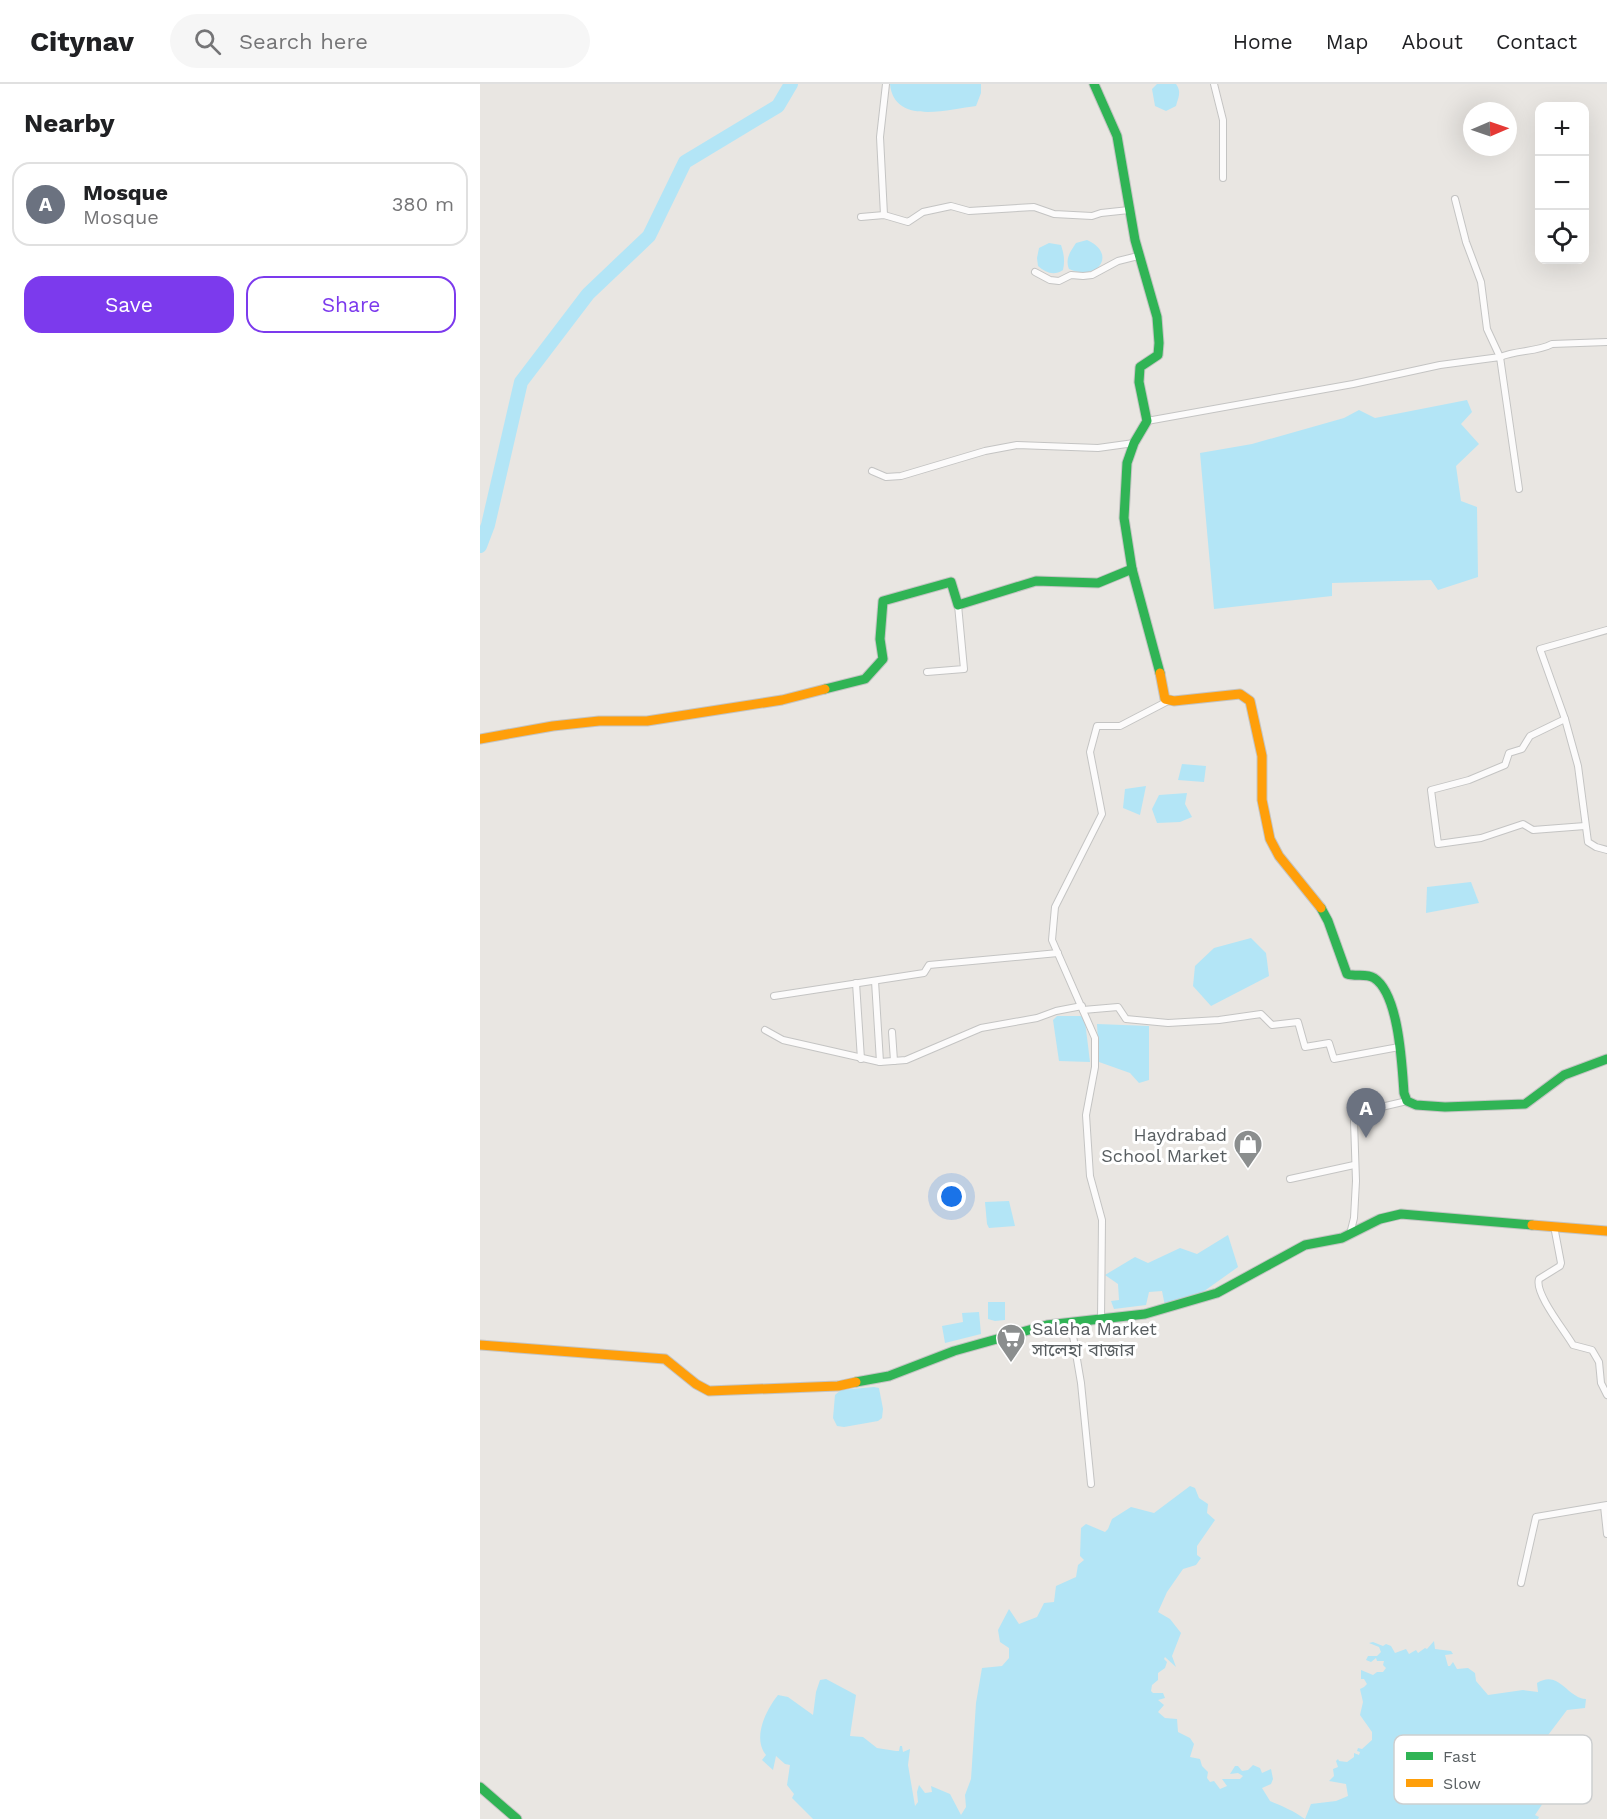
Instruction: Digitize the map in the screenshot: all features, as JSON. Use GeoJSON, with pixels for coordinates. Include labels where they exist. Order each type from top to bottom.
{"type":"FeatureCollection","features":[{"type":"Feature","properties":{"kind":"street"},"geometry":{"type":"LineString","coordinates":[[885,215],[880,137],[886,84]]}},
{"type":"Feature","properties":{"kind":"street"},"geometry":{"type":"LineString","coordinates":[[1094,84],[1117,136],[1128,210],[1138,256],[1159,329],[1158,355],[1140,367],[1139,382],[1147,421],[1126,463],[1124,518],[1132,570],[1159,666],[1164,696],[1168,701]]}},
{"type":"Feature","properties":{"kind":"street"},"geometry":{"type":"LineString","coordinates":[[1214,84],[1223,120],[1223,178]]}},
{"type":"Feature","properties":{"kind":"street"},"geometry":{"type":"LineString","coordinates":[[1455,199],[1466,242],[1481,282],[1487,329],[1500,357],[1519,489]]}},
{"type":"Feature","properties":{"kind":"street"},"geometry":{"type":"LineString","coordinates":[[861,217],[885,215],[909,222],[923,212],[951,207],[969,211],[1034,207],[1054,214],[1092,216],[1128,210]]}},
{"type":"Feature","properties":{"kind":"street"},"geometry":{"type":"LineString","coordinates":[[1035,272],[1050,280],[1059,281],[1071,275],[1092,275],[1118,261],[1138,256]]}},
{"type":"Feature","properties":{"kind":"street"},"geometry":{"type":"LineString","coordinates":[[1147,421],[1353,384],[1440,365],[1500,357],[1514,352],[1544,348],[1552,344],[1607,342]]}},
{"type":"Feature","properties":{"kind":"street"},"geometry":{"type":"LineString","coordinates":[[872,471],[886,477],[900,476],[985,451],[1017,445],[1098,448],[1134,443]]}},
{"type":"Feature","properties":{"kind":"street"},"geometry":{"type":"LineString","coordinates":[[958,605],[1036,581],[1098,583],[1132,570]]}},
{"type":"Feature","properties":{"kind":"street"},"geometry":{"type":"LineString","coordinates":[[480,738],[599,721],[647,721],[782,700],[865,678],[883,659],[880,639],[883,601],[951,582],[958,605],[964,669],[927,672]]}},
{"type":"Feature","properties":{"kind":"street"},"geometry":{"type":"LineString","coordinates":[[1607,630],[1540,649],[1565,719],[1578,766],[1588,842],[1607,850]]}},
{"type":"Feature","properties":{"kind":"street"},"geometry":{"type":"LineString","coordinates":[[1101,1319],[1102,1220],[1090,1176],[1086,1115],[1095,1067],[1095,1038],[1052,940],[1055,907],[1102,814],[1090,752],[1097,726],[1120,726],[1168,701],[1240,694],[1250,701],[1262,756],[1262,800],[1273,847],[1318,904],[1328,921],[1347,974],[1351,977],[1376,978],[1382,986],[1395,1016],[1404,1093],[1407,1101],[1416,1106],[1464,1107],[1525,1104],[1532,1101],[1558,1079],[1607,1059]]}},
{"type":"Feature","properties":{"kind":"street"},"geometry":{"type":"LineString","coordinates":[[1565,719],[1530,736],[1522,749],[1509,753],[1505,765],[1469,780],[1431,790],[1437,844],[1481,838],[1523,824],[1533,830],[1585,826]]}},
{"type":"Feature","properties":{"kind":"street"},"geometry":{"type":"LineString","coordinates":[[774,996],[924,973],[930,965],[1058,953]]}},
{"type":"Feature","properties":{"kind":"street"},"geometry":{"type":"LineString","coordinates":[[875,981],[880,1062]]}},
{"type":"Feature","properties":{"kind":"street"},"geometry":{"type":"LineString","coordinates":[[856,983],[861,1059]]}},
{"type":"Feature","properties":{"kind":"street"},"geometry":{"type":"LineString","coordinates":[[765,1030],[783,1040],[880,1062],[906,1060],[981,1028],[1037,1018],[1056,1011],[1118,1007],[1126,1019],[1168,1023],[1219,1020],[1261,1014],[1272,1025],[1298,1022],[1305,1047],[1329,1043],[1335,1059],[1399,1047]]}},
{"type":"Feature","properties":{"kind":"street"},"geometry":{"type":"LineString","coordinates":[[892,1032],[894,1061]]}},
{"type":"Feature","properties":{"kind":"street"},"geometry":{"type":"LineString","coordinates":[[1350,1235],[1354,1218],[1354,1121],[1356,1116],[1360,1112],[1407,1101]]}},
{"type":"Feature","properties":{"kind":"street"},"geometry":{"type":"LineString","coordinates":[[1290,1179],[1354,1165]]}},
{"type":"Feature","properties":{"kind":"street"},"geometry":{"type":"LineString","coordinates":[[480,1345],[665,1359],[696,1384],[709,1391],[838,1386],[889,1376],[954,1351],[1047,1325],[1145,1314],[1217,1293],[1305,1245],[1350,1235],[1380,1219],[1401,1214],[1607,1231]]}},
{"type":"Feature","properties":{"kind":"street"},"geometry":{"type":"LineString","coordinates":[[1554,1226],[1561,1263],[1560,1266],[1539,1279],[1538,1286],[1573,1345],[1592,1350],[1599,1362],[1601,1383],[1607,1395]]}},
{"type":"Feature","properties":{"kind":"street"},"geometry":{"type":"LineString","coordinates":[[1071,1324],[1081,1383],[1091,1484]]}},
{"type":"Feature","properties":{"kind":"street"},"geometry":{"type":"LineString","coordinates":[[1521,1583],[1536,1517],[1605,1506],[1607,1534]]}},
{"type":"Feature","properties":{"kind":"street"},"geometry":{"type":"LineString","coordinates":[[480,1786],[517,1819]]}},
{"type":"Feature","properties":{"kind":"water"},"geometry":{"type":"Polygon","coordinates":[[[890,84],[981,84],[981,93],[976,106],[924,112],[901,106],[894,97],[890,84]]]}},
{"type":"Feature","properties":{"kind":"water"},"geometry":{"type":"Polygon","coordinates":[[[1157,84],[1176,84],[1179,92],[1176,106],[1166,111],[1155,106],[1152,89],[1157,84]]]}},
{"type":"Feature","properties":{"kind":"water"},"geometry":{"type":"Polygon","coordinates":[[[1087,240],[1101,252],[1100,264],[1089,272],[1069,269],[1068,259],[1072,249],[1076,243],[1087,240]]]}},
{"type":"Feature","properties":{"kind":"water"},"geometry":{"type":"Polygon","coordinates":[[[1049,243],[1061,245],[1063,251],[1063,270],[1056,273],[1047,272],[1038,266],[1039,248],[1049,243]]]}},
{"type":"Feature","properties":{"kind":"water"},"geometry":{"type":"Polygon","coordinates":[[[1467,400],[1472,412],[1461,424],[1479,444],[1456,466],[1461,501],[1477,507],[1478,577],[1438,590],[1431,580],[1332,583],[1332,596],[1214,609],[1200,453],[1252,444],[1344,418],[1359,410],[1375,418],[1467,400]]]}},
{"type":"Feature","properties":{"kind":"water"},"geometry":{"type":"Polygon","coordinates":[[[1182,764],[1206,766],[1204,782],[1178,780],[1182,764]]]}},
{"type":"Feature","properties":{"kind":"water"},"geometry":{"type":"Polygon","coordinates":[[[1146,786],[1140,815],[1123,808],[1125,789],[1146,786]]]}},
{"type":"Feature","properties":{"kind":"water"},"geometry":{"type":"Polygon","coordinates":[[[1187,793],[1185,804],[1192,817],[1180,822],[1157,823],[1152,809],[1159,795],[1187,793]]]}},
{"type":"Feature","properties":{"kind":"water"},"geometry":{"type":"Polygon","coordinates":[[[1471,882],[1479,903],[1426,913],[1427,887],[1471,882]]]}},
{"type":"Feature","properties":{"kind":"water"},"geometry":{"type":"Polygon","coordinates":[[[1251,938],[1266,953],[1269,976],[1211,1006],[1193,986],[1195,966],[1214,948],[1251,938]]]}},
{"type":"Feature","properties":{"kind":"water"},"geometry":{"type":"Polygon","coordinates":[[[1057,1016],[1081,1016],[1085,1021],[1090,1062],[1059,1061],[1053,1020],[1057,1016]]]}},
{"type":"Feature","properties":{"kind":"water"},"geometry":{"type":"Polygon","coordinates":[[[1097,1024],[1149,1026],[1149,1080],[1139,1083],[1130,1073],[1099,1062],[1097,1024]]]}},
{"type":"Feature","properties":{"kind":"water"},"geometry":{"type":"Polygon","coordinates":[[[1009,1201],[1015,1226],[989,1228],[985,1202],[1009,1201]]]}},
{"type":"Feature","properties":{"kind":"water"},"geometry":{"type":"Polygon","coordinates":[[[1228,1235],[1238,1267],[1200,1294],[1165,1306],[1162,1291],[1149,1292],[1146,1305],[1114,1309],[1111,1301],[1119,1300],[1118,1284],[1105,1275],[1135,1257],[1148,1263],[1180,1248],[1197,1254],[1228,1235]]]}},
{"type":"Feature","properties":{"kind":"water"},"geometry":{"type":"Polygon","coordinates":[[[988,1302],[1005,1302],[1005,1320],[988,1319],[988,1302]]]}},
{"type":"Feature","properties":{"kind":"water"},"geometry":{"type":"Polygon","coordinates":[[[979,1312],[981,1334],[945,1343],[942,1326],[963,1322],[962,1313],[979,1312]]]}},
{"type":"Feature","properties":{"kind":"water"},"geometry":{"type":"Polygon","coordinates":[[[879,1388],[883,1409],[882,1418],[878,1421],[844,1427],[837,1426],[833,1418],[835,1395],[841,1390],[879,1388]]]}},
{"type":"Feature","properties":{"kind":"water"},"geometry":{"type":"Polygon","coordinates":[[[1190,1486],[1195,1488],[1199,1498],[1208,1504],[1207,1513],[1215,1520],[1197,1546],[1197,1555],[1201,1558],[1196,1565],[1183,1569],[1167,1592],[1158,1612],[1170,1619],[1181,1633],[1172,1656],[1176,1667],[1165,1657],[1167,1662],[1165,1668],[1158,1673],[1158,1680],[1152,1685],[1153,1693],[1163,1693],[1165,1698],[1158,1700],[1164,1705],[1158,1712],[1165,1718],[1177,1719],[1178,1732],[1190,1738],[1194,1744],[1190,1757],[1200,1759],[1202,1766],[1208,1772],[1207,1778],[1210,1782],[1214,1781],[1220,1789],[1227,1786],[1222,1779],[1240,1779],[1243,1776],[1238,1773],[1230,1774],[1235,1766],[1242,1771],[1248,1770],[1253,1765],[1260,1768],[1262,1773],[1271,1769],[1273,1779],[1271,1784],[1262,1788],[1270,1801],[1305,1819],[813,1819],[792,1798],[794,1794],[787,1785],[790,1765],[785,1764],[776,1756],[773,1770],[762,1760],[766,1755],[760,1741],[760,1732],[765,1716],[778,1695],[788,1697],[813,1715],[820,1680],[826,1679],[856,1695],[850,1736],[863,1737],[877,1748],[899,1751],[902,1746],[903,1752],[910,1749],[908,1765],[915,1806],[918,1802],[919,1785],[925,1793],[932,1792],[931,1786],[950,1794],[961,1815],[966,1807],[965,1795],[971,1779],[976,1703],[982,1668],[1002,1666],[1009,1658],[1009,1648],[1000,1642],[998,1630],[1009,1609],[1019,1624],[1037,1617],[1044,1603],[1054,1602],[1056,1586],[1076,1577],[1078,1565],[1084,1560],[1080,1556],[1081,1528],[1086,1524],[1105,1532],[1112,1519],[1131,1507],[1154,1513],[1190,1486]]]}},
{"type":"Feature","properties":{"kind":"water"},"geometry":{"type":"Polygon","coordinates":[[[1434,1641],[1435,1649],[1451,1651],[1453,1654],[1445,1655],[1448,1666],[1453,1662],[1457,1669],[1468,1668],[1475,1673],[1476,1681],[1488,1695],[1523,1690],[1538,1692],[1537,1683],[1551,1679],[1573,1694],[1586,1699],[1585,1708],[1567,1710],[1548,1735],[1394,1735],[1394,1804],[1542,1804],[1535,1815],[1539,1817],[1538,1819],[1305,1819],[1311,1804],[1336,1801],[1348,1796],[1346,1784],[1329,1781],[1334,1776],[1333,1769],[1338,1767],[1336,1761],[1338,1759],[1347,1762],[1354,1757],[1354,1753],[1359,1755],[1358,1748],[1362,1749],[1372,1740],[1372,1732],[1360,1715],[1363,1702],[1360,1689],[1367,1684],[1364,1679],[1361,1679],[1361,1670],[1373,1675],[1383,1672],[1386,1668],[1383,1665],[1384,1661],[1377,1661],[1376,1658],[1371,1662],[1366,1660],[1368,1656],[1377,1656],[1381,1652],[1379,1647],[1369,1643],[1373,1642],[1383,1646],[1386,1644],[1391,1646],[1395,1653],[1406,1649],[1409,1654],[1416,1650],[1418,1653],[1427,1649],[1434,1641]]]}},
{"type":"Feature","properties":{"kind":"waterway"},"geometry":{"type":"LineString","coordinates":[[480,546],[488,525],[521,382],[588,294],[649,236],[685,162],[778,106],[791,84]]}},
{"type":"Feature","properties":{"kind":"traffic: fast"},"geometry":{"type":"LineString","coordinates":[[1094,84],[1117,136],[1135,240],[1157,317],[1158,355],[1140,367],[1139,382],[1147,421],[1134,443],[1127,463],[1124,518],[1132,569],[1160,673]]}},
{"type":"Feature","properties":{"kind":"traffic: fast"},"geometry":{"type":"LineString","coordinates":[[825,689],[865,679],[883,659],[880,639],[883,601],[951,582],[958,605],[1036,581],[1098,583],[1132,569]]}},
{"type":"Feature","properties":{"kind":"traffic: fast"},"geometry":{"type":"LineString","coordinates":[[1321,908],[1347,974],[1374,978],[1382,986],[1389,999],[1398,1031],[1404,1093],[1407,1101],[1416,1105],[1445,1107],[1525,1104],[1564,1075],[1607,1059]]}},
{"type":"Feature","properties":{"kind":"traffic: fast"},"geometry":{"type":"LineString","coordinates":[[856,1382],[889,1376],[954,1351],[1047,1325],[1145,1314],[1217,1293],[1305,1245],[1342,1238],[1380,1219],[1401,1214],[1532,1225]]}},
{"type":"Feature","properties":{"kind":"traffic: fast"},"geometry":{"type":"LineString","coordinates":[[480,1787],[517,1819]]}},
{"type":"Feature","properties":{"kind":"traffic: slow"},"geometry":{"type":"LineString","coordinates":[[1160,673],[1165,699],[1174,701],[1240,694],[1250,701],[1262,756],[1262,800],[1270,839],[1279,856],[1321,908]]}},
{"type":"Feature","properties":{"kind":"traffic: slow"},"geometry":{"type":"LineString","coordinates":[[480,739],[553,726],[599,721],[647,721],[782,700],[825,689]]}},
{"type":"Feature","properties":{"kind":"traffic: slow"},"geometry":{"type":"LineString","coordinates":[[1532,1225],[1607,1231]]}},
{"type":"Feature","properties":{"kind":"traffic: slow"},"geometry":{"type":"LineString","coordinates":[[480,1345],[665,1359],[696,1384],[709,1391],[838,1386],[856,1382]]}},
{"type":"Feature","properties":{"kind":"place","name":"Mosque"},"geometry":{"type":"Point","coordinates":[1366,1138]}},
{"type":"Feature","properties":{"kind":"place","name":"Haydrabad School Market"},"geometry":{"type":"Point","coordinates":[1248,1170]}},
{"type":"Feature","properties":{"kind":"place","name":"Saleha Market সালেহা বাজার"},"geometry":{"type":"Point","coordinates":[1011,1364]}}]}
